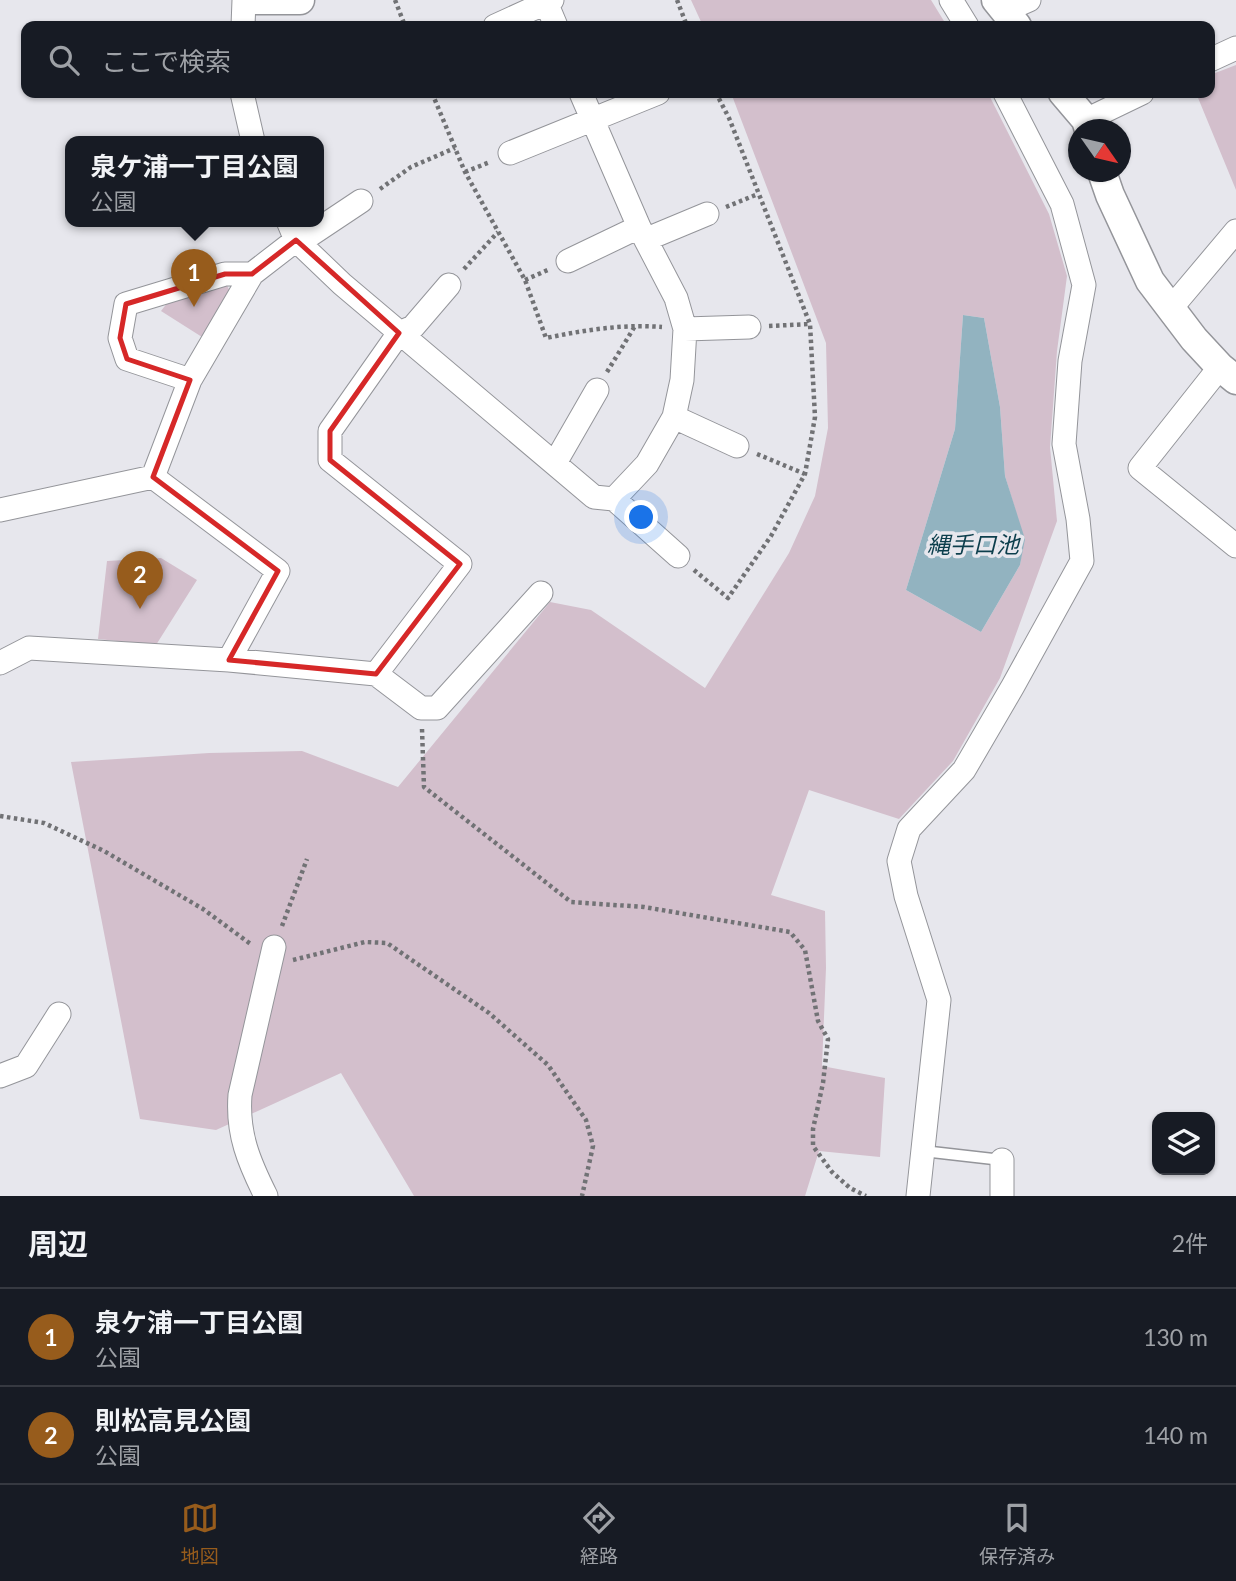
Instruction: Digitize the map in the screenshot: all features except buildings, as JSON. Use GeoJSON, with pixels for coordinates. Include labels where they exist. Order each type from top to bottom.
{"type":"FeatureCollection","features":[{"type":"Feature","properties":{"kind":"street"},"geometry":{"type":"LineString","coordinates":[[243,21],[244,0]]}},
{"type":"Feature","properties":{"kind":"street"},"geometry":{"type":"LineString","coordinates":[[256,0],[300,0]]}},
{"type":"Feature","properties":{"kind":"street"},"geometry":{"type":"LineString","coordinates":[[951,0],[964,21]]}},
{"type":"Feature","properties":{"kind":"street"},"geometry":{"type":"LineString","coordinates":[[506,21],[548,1],[554,21]]}},
{"type":"Feature","properties":{"kind":"street"},"geometry":{"type":"LineString","coordinates":[[1215,58],[1236,48]]}},
{"type":"Feature","properties":{"kind":"street"},"geometry":{"type":"LineString","coordinates":[[245,136],[248,98]]}},
{"type":"Feature","properties":{"kind":"street"},"geometry":{"type":"LineString","coordinates":[[584,98],[643,233],[676,298],[685,328],[682,380],[674,417],[647,464],[614,499]]}},
{"type":"Feature","properties":{"kind":"street"},"geometry":{"type":"LineString","coordinates":[[509,153],[645,98]]}},
{"type":"Feature","properties":{"kind":"street"},"geometry":{"type":"LineString","coordinates":[[918,1196],[939,1000],[906,896],[899,861],[909,829],[964,770],[1082,561],[1078,519],[1064,444],[1070,361],[1084,285],[1062,204],[1008,98]]}},
{"type":"Feature","properties":{"kind":"street"},"geometry":{"type":"LineString","coordinates":[[1067,98],[1083,119]]}},
{"type":"Feature","properties":{"kind":"street"},"geometry":{"type":"LineString","coordinates":[[1098,119],[1134,98]]}},
{"type":"Feature","properties":{"kind":"street"},"geometry":{"type":"LineString","coordinates":[[1105,182],[1150,281],[1194,339],[1228,373],[1140,468],[1236,546]]}},
{"type":"Feature","properties":{"kind":"street"},"geometry":{"type":"LineString","coordinates":[[324,226],[361,201]]}},
{"type":"Feature","properties":{"kind":"street"},"geometry":{"type":"LineString","coordinates":[[568,261],[643,233],[707,214]]}},
{"type":"Feature","properties":{"kind":"street"},"geometry":{"type":"LineString","coordinates":[[292,231],[310,235],[322,227]]}},
{"type":"Feature","properties":{"kind":"street"},"geometry":{"type":"LineString","coordinates":[[153,477],[190,380],[252,274],[292,231]]}},
{"type":"Feature","properties":{"kind":"street"},"geometry":{"type":"LineString","coordinates":[[292,231],[400,333],[594,497],[614,499],[677,556]]}},
{"type":"Feature","properties":{"kind":"street"},"geometry":{"type":"LineString","coordinates":[[1172,307],[1236,231]]}},
{"type":"Feature","properties":{"kind":"street"},"geometry":{"type":"LineString","coordinates":[[190,380],[127,359],[121,338],[126,304],[225,274],[252,274]]}},
{"type":"Feature","properties":{"kind":"street"},"geometry":{"type":"LineString","coordinates":[[376,674],[460,565],[330,460],[330,431],[400,333],[413,327],[449,285]]}},
{"type":"Feature","properties":{"kind":"street"},"geometry":{"type":"LineString","coordinates":[[685,328],[749,327]]}},
{"type":"Feature","properties":{"kind":"street"},"geometry":{"type":"LineString","coordinates":[[555,464],[597,390]]}},
{"type":"Feature","properties":{"kind":"street"},"geometry":{"type":"LineString","coordinates":[[674,417],[737,446]]}},
{"type":"Feature","properties":{"kind":"street"},"geometry":{"type":"LineString","coordinates":[[0,510],[153,477],[278,571],[229,660]]}},
{"type":"Feature","properties":{"kind":"street"},"geometry":{"type":"LineString","coordinates":[[0,663],[29,648],[229,660],[376,674],[421,708],[437,708],[541,593]]}},
{"type":"Feature","properties":{"kind":"street"},"geometry":{"type":"LineString","coordinates":[[266,1196],[245,1149],[238,1119],[240,1095],[272,956]]}},
{"type":"Feature","properties":{"kind":"street"},"geometry":{"type":"LineString","coordinates":[[0,1076],[26,1066],[59,1014]]}},
{"type":"Feature","properties":{"kind":"street"},"geometry":{"type":"LineString","coordinates":[[1002,1160],[1002,1196]]}},
{"type":"Feature","properties":{"kind":"lane"},"geometry":{"type":"LineString","coordinates":[[923,1151],[1002,1160]]}},
{"type":"Feature","properties":{"kind":"path"},"geometry":{"type":"LineString","coordinates":[[395,0],[403,21]]}},
{"type":"Feature","properties":{"kind":"path"},"geometry":{"type":"LineString","coordinates":[[677,0],[685,21]]}},
{"type":"Feature","properties":{"kind":"path"},"geometry":{"type":"LineString","coordinates":[[434,98],[465,173],[525,280],[546,338],[597,328],[635,325],[685,328]]}},
{"type":"Feature","properties":{"kind":"path"},"geometry":{"type":"LineString","coordinates":[[677,556],[728,598],[771,536],[805,474],[815,417],[810,324],[729,118],[719,98]]}},
{"type":"Feature","properties":{"kind":"path"},"geometry":{"type":"LineString","coordinates":[[361,201],[411,167],[455,148]]}},
{"type":"Feature","properties":{"kind":"path"},"geometry":{"type":"LineString","coordinates":[[707,214],[758,194]]}},
{"type":"Feature","properties":{"kind":"path"},"geometry":{"type":"LineString","coordinates":[[449,285],[498,232]]}},
{"type":"Feature","properties":{"kind":"path"},"geometry":{"type":"LineString","coordinates":[[749,327],[810,324]]}},
{"type":"Feature","properties":{"kind":"path"},"geometry":{"type":"LineString","coordinates":[[597,390],[635,325]]}},
{"type":"Feature","properties":{"kind":"path"},"geometry":{"type":"LineString","coordinates":[[737,446],[805,474]]}},
{"type":"Feature","properties":{"kind":"path"},"geometry":{"type":"LineString","coordinates":[[421,708],[424,787],[571,902],[644,907],[790,932],[805,950],[818,1021],[828,1039],[823,1083],[813,1129],[813,1146],[832,1172],[850,1188],[866,1196]]}},
{"type":"Feature","properties":{"kind":"path"},"geometry":{"type":"LineString","coordinates":[[0,816],[44,823],[130,865],[203,909],[272,956],[365,942],[387,943],[489,1013],[548,1065],[586,1120],[593,1146],[582,1196]]}},
{"type":"Feature","properties":{"kind":"path"},"geometry":{"type":"LineString","coordinates":[[272,956],[307,859]]}},
{"type":"Feature","properties":{"kind":"highlighted area"},"geometry":{"type":"Polygon","coordinates":[[[296,240],[399,333],[330,431],[330,460],[460,564],[376,674],[229,660],[278,571],[153,477],[190,380],[127,359],[120,338],[126,304],[225,274],[252,274],[296,240]]]}},
{"type":"Feature","properties":{"kind":"shaded area"},"geometry":{"type":"Polygon","coordinates":[[[691,0],[931,0],[944,21],[701,21],[691,0]]]}},
{"type":"Feature","properties":{"kind":"shaded area"},"geometry":{"type":"Polygon","coordinates":[[[1236,65],[1236,190],[1198,98],[1215,98],[1215,73],[1236,65]]]}},
{"type":"Feature","properties":{"kind":"shaded area"},"geometry":{"type":"Polygon","coordinates":[[[733,98],[991,98],[1049,214],[1067,276],[1057,351],[1050,447],[1057,521],[1000,678],[953,761],[899,819],[809,790],[771,895],[825,911],[826,968],[822,1066],[885,1078],[880,1157],[819,1151],[805,1196],[414,1196],[341,1073],[216,1130],[140,1119],[71,762],[209,753],[302,751],[398,787],[550,602],[591,610],[705,688],[789,553],[815,496],[828,428],[826,343],[733,98]],[[963,315],[955,429],[906,590],[981,632],[1020,565],[1024,539],[1005,476],[1000,407],[984,318],[963,315]]]}},
{"type":"Feature","properties":{"kind":"shaded area"},"geometry":{"type":"Polygon","coordinates":[[[226,283],[231,294],[202,337],[161,311],[168,302],[226,283]]]}},
{"type":"Feature","properties":{"kind":"shaded area"},"geometry":{"type":"Polygon","coordinates":[[[161,558],[197,580],[156,645],[98,639],[107,561],[161,558]]]}},
{"type":"Feature","properties":{"kind":"water","name":"縄手口池"},"geometry":{"type":"Polygon","coordinates":[[[963,315],[984,318],[1000,407],[1005,476],[1025,539],[1020,565],[981,632],[906,590],[955,429],[963,315]]]}},
{"type":"Feature","properties":{"kind":"place","name":"泉ケ浦一丁目公園"},"geometry":{"type":"Point","coordinates":[194,307]}},
{"type":"Feature","properties":{"kind":"place","name":"則松高見公園"},"geometry":{"type":"Point","coordinates":[140,609]}}]}
